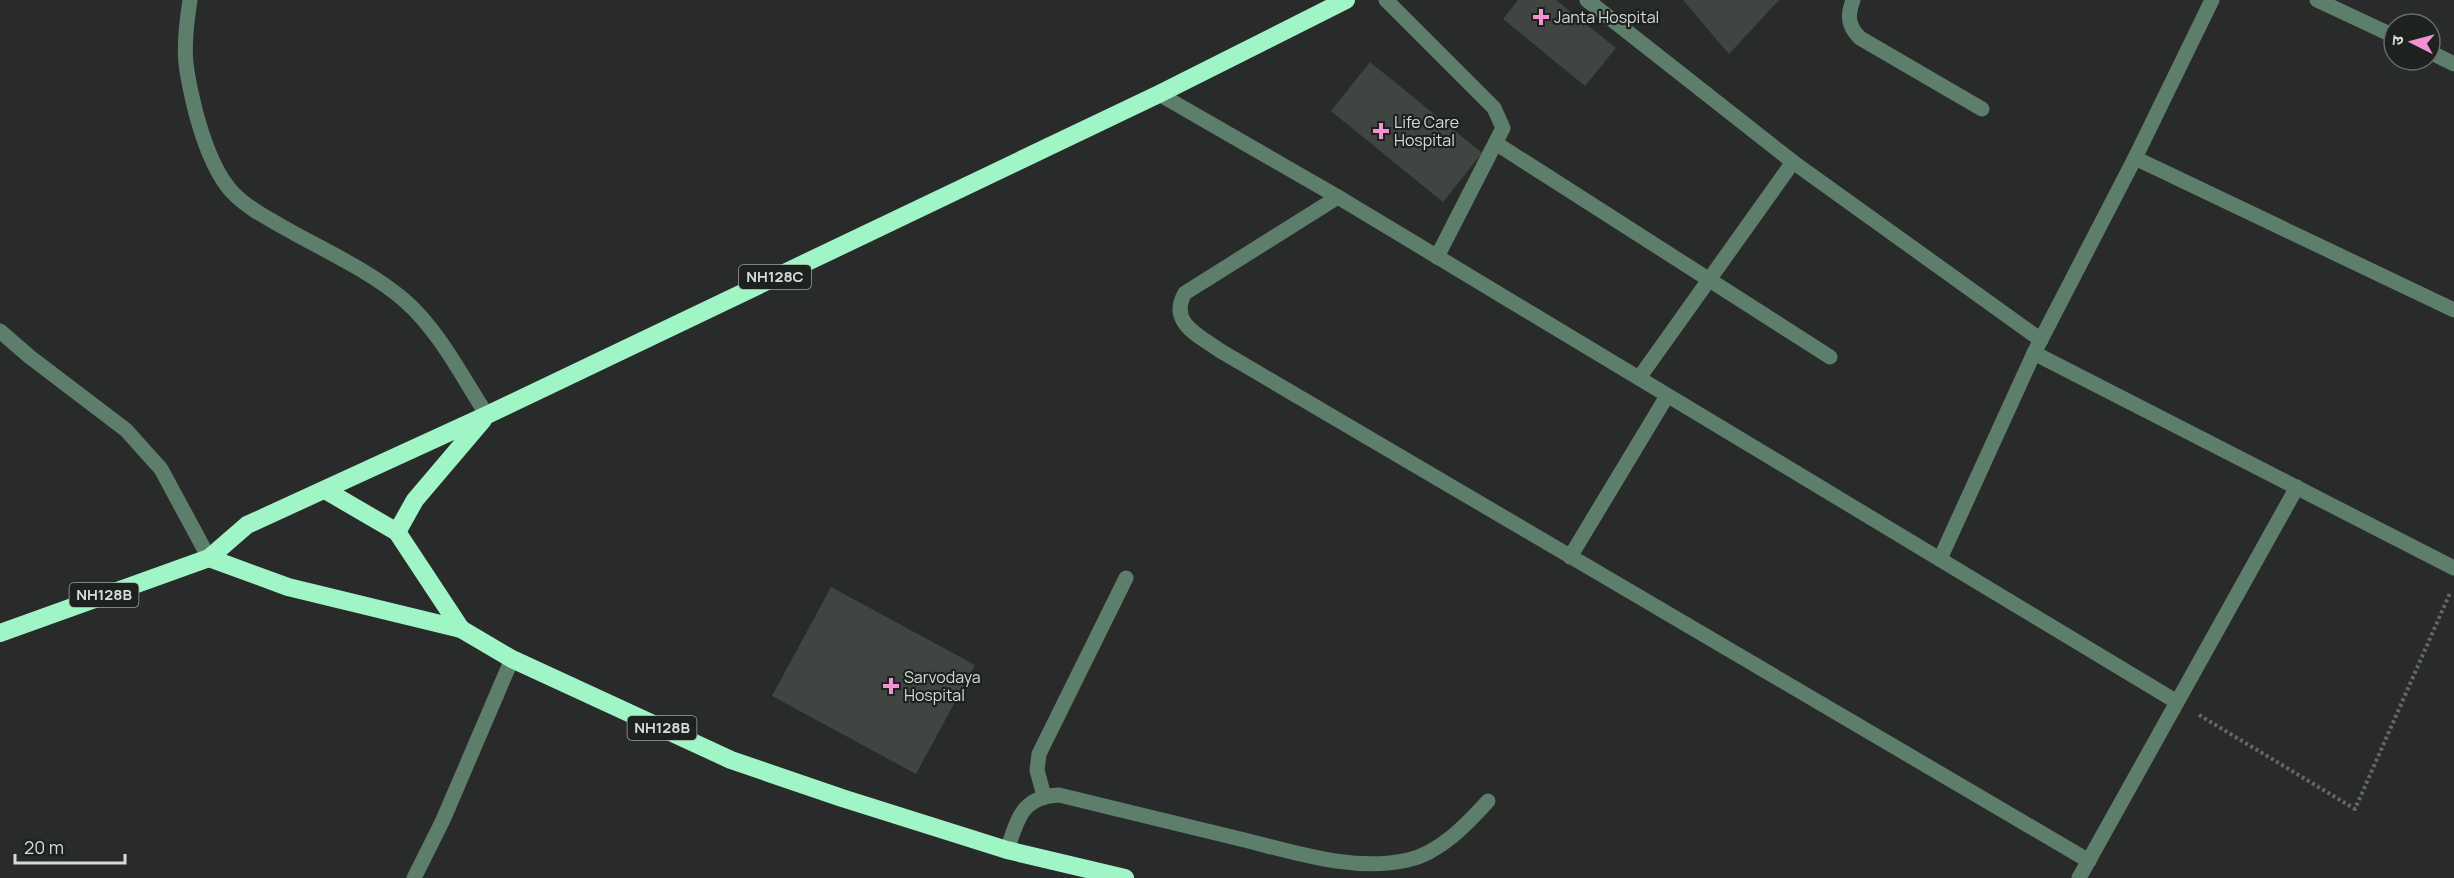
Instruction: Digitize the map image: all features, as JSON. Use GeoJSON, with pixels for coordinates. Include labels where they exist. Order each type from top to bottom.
{"type":"FeatureCollection","features":[{"type":"Feature","properties":{"kind":"highway","name":"NH128C"},"geometry":{"type":"LineString","coordinates":[[209,558],[247,525],[487,415],[1159,94],[1338,1]]}},
{"type":"Feature","properties":{"kind":"highway"},"geometry":{"type":"LineString","coordinates":[[397,532],[415,500],[487,415]]}},
{"type":"Feature","properties":{"kind":"highway"},"geometry":{"type":"LineString","coordinates":[[325,490],[397,532],[461,629]]}},
{"type":"Feature","properties":{"kind":"highway","name":"NH128B"},"geometry":{"type":"LineString","coordinates":[[0,633],[209,558],[288,587],[461,629],[512,659],[731,760],[1007,850],[1125,878]]}},
{"type":"Feature","properties":{"kind":"street"},"geometry":{"type":"LineString","coordinates":[[190,0],[184,40],[184,70],[202,136],[219,172],[234,194],[260,214],[385,285],[406,301],[430,328],[487,415]]}},
{"type":"Feature","properties":{"kind":"street"},"geometry":{"type":"LineString","coordinates":[[1386,0],[1494,108],[1503,128],[1497,144],[1437,257]]}},
{"type":"Feature","properties":{"kind":"street"},"geometry":{"type":"LineString","coordinates":[[1587,0],[1793,162],[2038,346],[2297,487],[2454,568]]}},
{"type":"Feature","properties":{"kind":"street"},"geometry":{"type":"LineString","coordinates":[[1853,0],[1848,19],[1852,30],[1860,38],[1982,110]]}},
{"type":"Feature","properties":{"kind":"street"},"geometry":{"type":"LineString","coordinates":[[1940,559],[2038,346],[2135,158],[2212,0]]}},
{"type":"Feature","properties":{"kind":"street"},"geometry":{"type":"LineString","coordinates":[[2317,0],[2382,30]]}},
{"type":"Feature","properties":{"kind":"street"},"geometry":{"type":"LineString","coordinates":[[1159,94],[1338,197],[2177,702]]}},
{"type":"Feature","properties":{"kind":"street"},"geometry":{"type":"LineString","coordinates":[[1497,144],[1830,357]]}},
{"type":"Feature","properties":{"kind":"street"},"geometry":{"type":"LineString","coordinates":[[2135,158],[2454,310]]}},
{"type":"Feature","properties":{"kind":"street"},"geometry":{"type":"LineString","coordinates":[[1639,378],[1793,162]]}},
{"type":"Feature","properties":{"kind":"street"},"geometry":{"type":"LineString","coordinates":[[1338,197],[1199,282],[1185,293],[1179,304],[1179,315],[1185,326],[1219,350],[2089,861]]}},
{"type":"Feature","properties":{"kind":"street"},"geometry":{"type":"LineString","coordinates":[[0,331],[30,357],[126,430],[161,469],[209,558]]}},
{"type":"Feature","properties":{"kind":"street"},"geometry":{"type":"LineString","coordinates":[[1570,557],[1667,396]]}},
{"type":"Feature","properties":{"kind":"street"},"geometry":{"type":"LineString","coordinates":[[2079,878],[2297,487]]}},
{"type":"Feature","properties":{"kind":"street"},"geometry":{"type":"LineString","coordinates":[[1044,796],[1037,770],[1039,754],[1126,578]]}},
{"type":"Feature","properties":{"kind":"street"},"geometry":{"type":"LineString","coordinates":[[414,878],[443,820],[512,659]]}},
{"type":"Feature","properties":{"kind":"street"},"geometry":{"type":"LineString","coordinates":[[1007,850],[1019,815],[1031,801],[1044,796],[1059,795],[1313,856],[1363,864],[1409,860],[1440,844],[1467,824],[1488,801]]}},
{"type":"Feature","properties":{"kind":"path"},"geometry":{"type":"LineString","coordinates":[[2177,702],[2355,809],[2454,585]]}},
{"type":"Feature","properties":{"kind":"building"},"geometry":{"type":"Polygon","coordinates":[[[1518,0],[1556,0],[1616,48],[1585,86],[1503,19],[1518,0]]]}},
{"type":"Feature","properties":{"kind":"building"},"geometry":{"type":"Polygon","coordinates":[[[1683,0],[1779,0],[1729,54],[1683,0]]]}},
{"type":"Feature","properties":{"kind":"building"},"geometry":{"type":"Polygon","coordinates":[[[1370,62],[1482,153],[1443,202],[1331,111],[1370,62]]]}},
{"type":"Feature","properties":{"kind":"building"},"geometry":{"type":"Polygon","coordinates":[[[831,587],[975,665],[916,774],[772,696],[831,587]]]}},
{"type":"Feature","properties":{"kind":"place","name":"Janta Hospital"},"geometry":{"type":"Point","coordinates":[1541,17]}},
{"type":"Feature","properties":{"kind":"place","name":"Life Care Hospital"},"geometry":{"type":"Point","coordinates":[1381,131]}},
{"type":"Feature","properties":{"kind":"place","name":"Sarvodaya Hospital"},"geometry":{"type":"Point","coordinates":[891,686]}}]}
